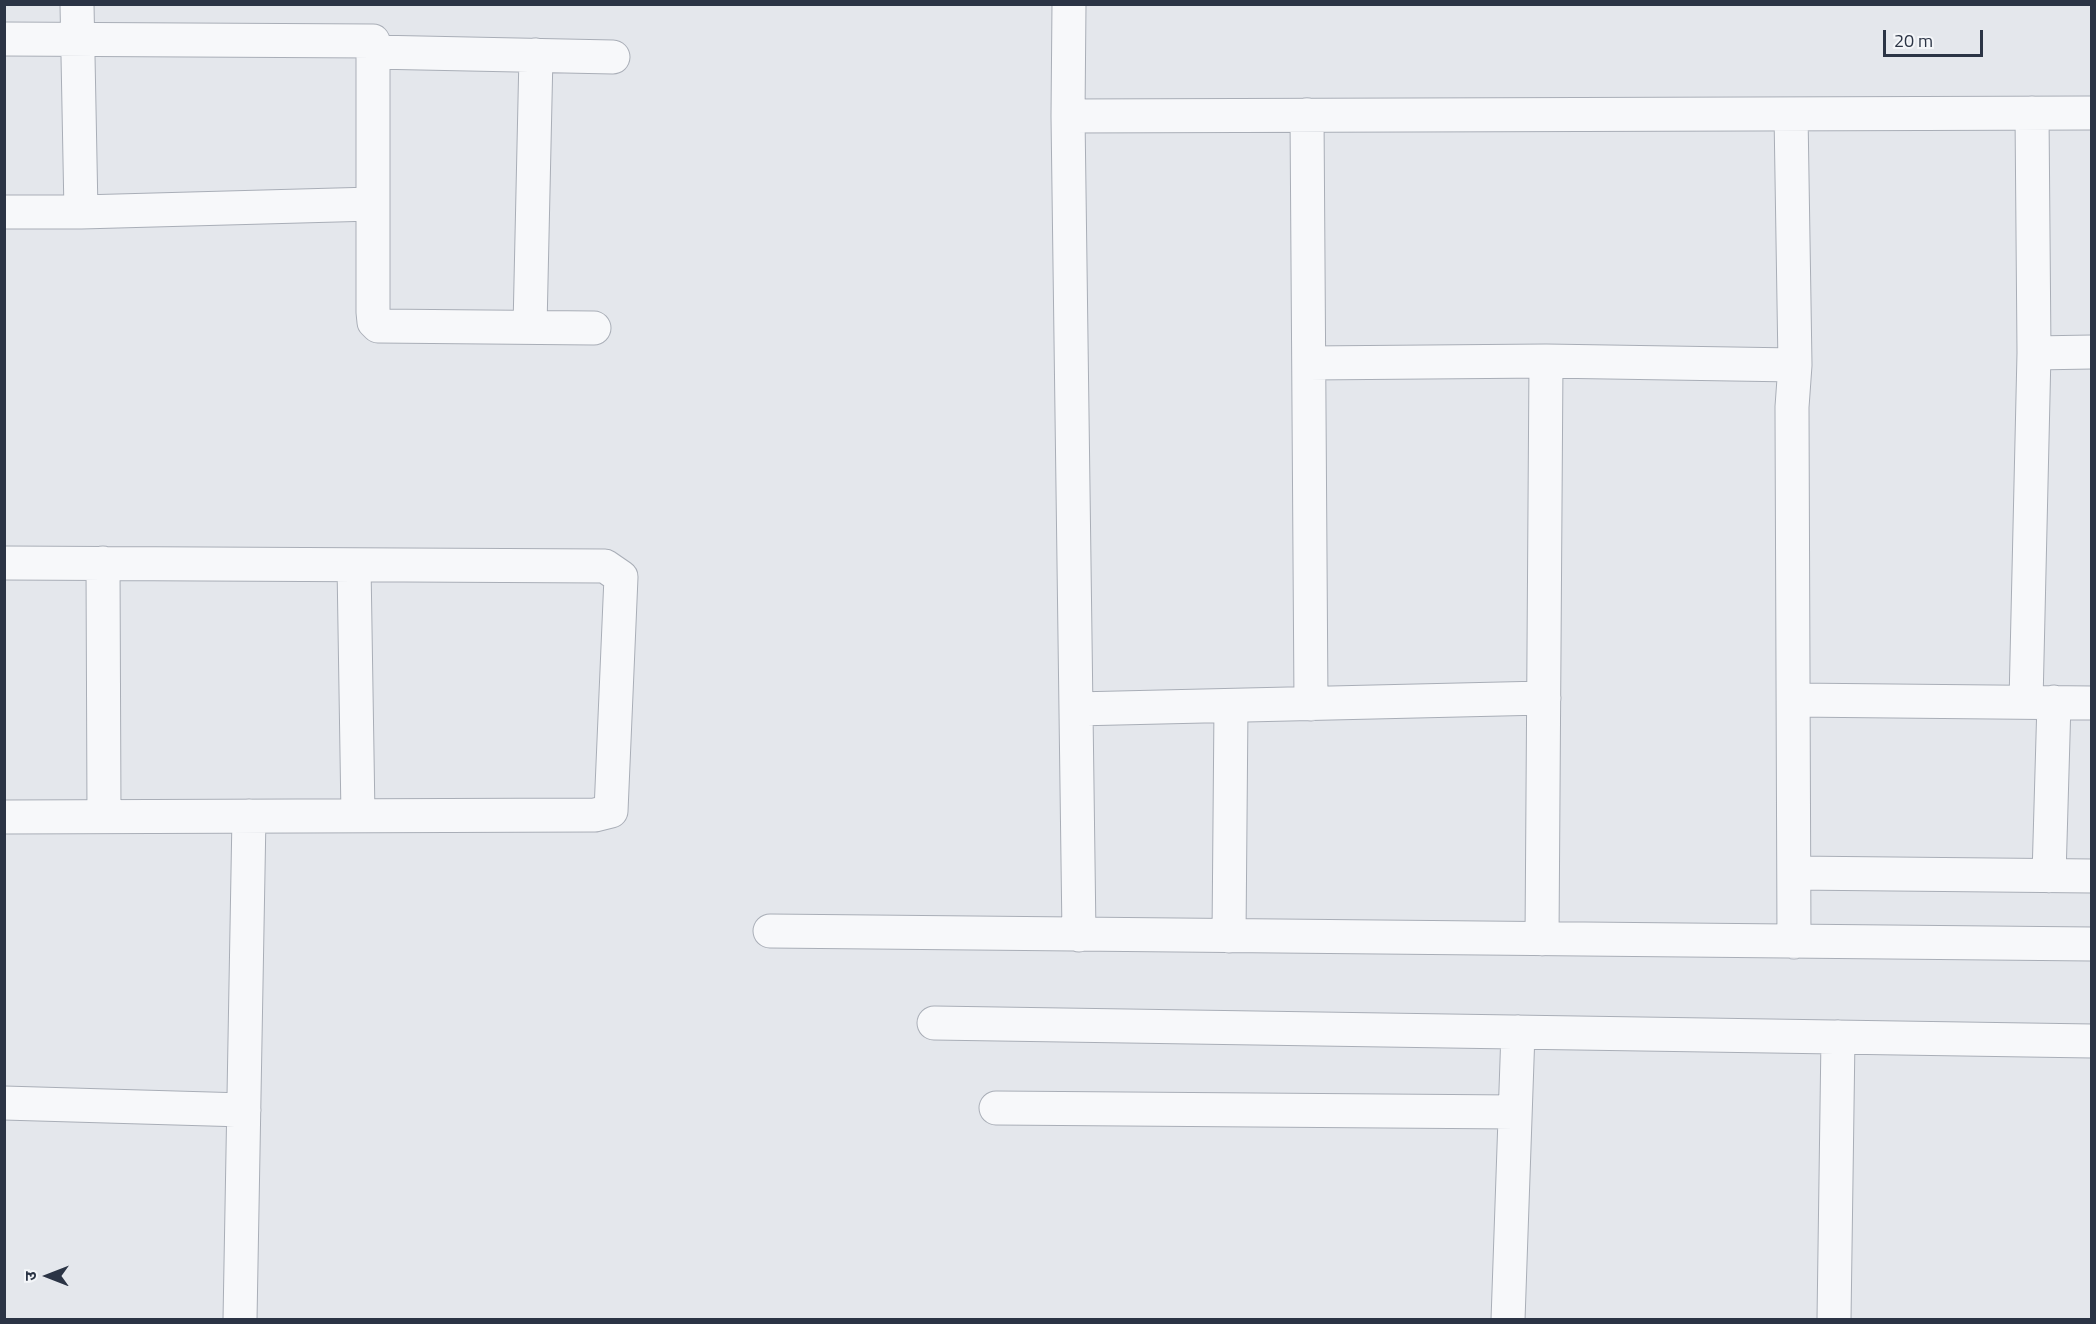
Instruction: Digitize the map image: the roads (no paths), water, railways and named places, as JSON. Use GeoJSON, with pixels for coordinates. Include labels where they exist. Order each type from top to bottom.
{"type":"FeatureCollection","features":[{"type":"Feature","properties":{"kind":"street"},"geometry":{"type":"LineString","coordinates":[[77,4],[81,212]]}},
{"type":"Feature","properties":{"kind":"street"},"geometry":{"type":"LineString","coordinates":[[1069,4],[1068,116],[1079,935]]}},
{"type":"Feature","properties":{"kind":"street"},"geometry":{"type":"LineString","coordinates":[[4,39],[373,41],[374,322],[378,326],[594,328]]}},
{"type":"Feature","properties":{"kind":"street"},"geometry":{"type":"LineString","coordinates":[[373,52],[613,57]]}},
{"type":"Feature","properties":{"kind":"street"},"geometry":{"type":"LineString","coordinates":[[530,327],[536,55]]}},
{"type":"Feature","properties":{"kind":"street"},"geometry":{"type":"LineString","coordinates":[[1068,116],[2091,112]]}},
{"type":"Feature","properties":{"kind":"street"},"geometry":{"type":"LineString","coordinates":[[2032,113],[2040,702],[2049,876]]}},
{"type":"Feature","properties":{"kind":"street"},"geometry":{"type":"LineString","coordinates":[[1791,114],[1795,365],[1792,407],[1794,942]]}},
{"type":"Feature","properties":{"kind":"street"},"geometry":{"type":"LineString","coordinates":[[1307,115],[1311,704]]}},
{"type":"Feature","properties":{"kind":"street"},"geometry":{"type":"LineString","coordinates":[[4,212],[373,204]]}},
{"type":"Feature","properties":{"kind":"street"},"geometry":{"type":"LineString","coordinates":[[2034,352],[2091,352]]}},
{"type":"Feature","properties":{"kind":"street"},"geometry":{"type":"LineString","coordinates":[[1309,363],[1546,361],[1795,365]]}},
{"type":"Feature","properties":{"kind":"street"},"geometry":{"type":"LineString","coordinates":[[1542,939],[1546,361]]}},
{"type":"Feature","properties":{"kind":"street"},"geometry":{"type":"LineString","coordinates":[[4,563],[605,566],[621,577],[611,811],[595,816],[4,817]]}},
{"type":"Feature","properties":{"kind":"street"},"geometry":{"type":"LineString","coordinates":[[103,563],[104,816]]}},
{"type":"Feature","properties":{"kind":"street"},"geometry":{"type":"LineString","coordinates":[[354,565],[358,816]]}},
{"type":"Feature","properties":{"kind":"street"},"geometry":{"type":"LineString","coordinates":[[1076,709],[1544,698]]}},
{"type":"Feature","properties":{"kind":"street"},"geometry":{"type":"LineString","coordinates":[[1794,700],[2091,703]]}},
{"type":"Feature","properties":{"kind":"street"},"geometry":{"type":"LineString","coordinates":[[1229,936],[1231,706]]}},
{"type":"Feature","properties":{"kind":"street"},"geometry":{"type":"LineString","coordinates":[[240,1320],[249,816]]}},
{"type":"Feature","properties":{"kind":"street"},"geometry":{"type":"LineString","coordinates":[[1794,873],[2091,876]]}},
{"type":"Feature","properties":{"kind":"street"},"geometry":{"type":"LineString","coordinates":[[770,932],[2091,944]]}},
{"type":"Feature","properties":{"kind":"street"},"geometry":{"type":"LineString","coordinates":[[934,1023],[2091,1041]]}},
{"type":"Feature","properties":{"kind":"street"},"geometry":{"type":"LineString","coordinates":[[1508,1320],[1518,1032]]}},
{"type":"Feature","properties":{"kind":"street"},"geometry":{"type":"LineString","coordinates":[[1834,1320],[1838,1037]]}},
{"type":"Feature","properties":{"kind":"street"},"geometry":{"type":"LineString","coordinates":[[4,1103],[244,1110]]}},
{"type":"Feature","properties":{"kind":"street"},"geometry":{"type":"LineString","coordinates":[[996,1108],[1515,1112]]}}]}
